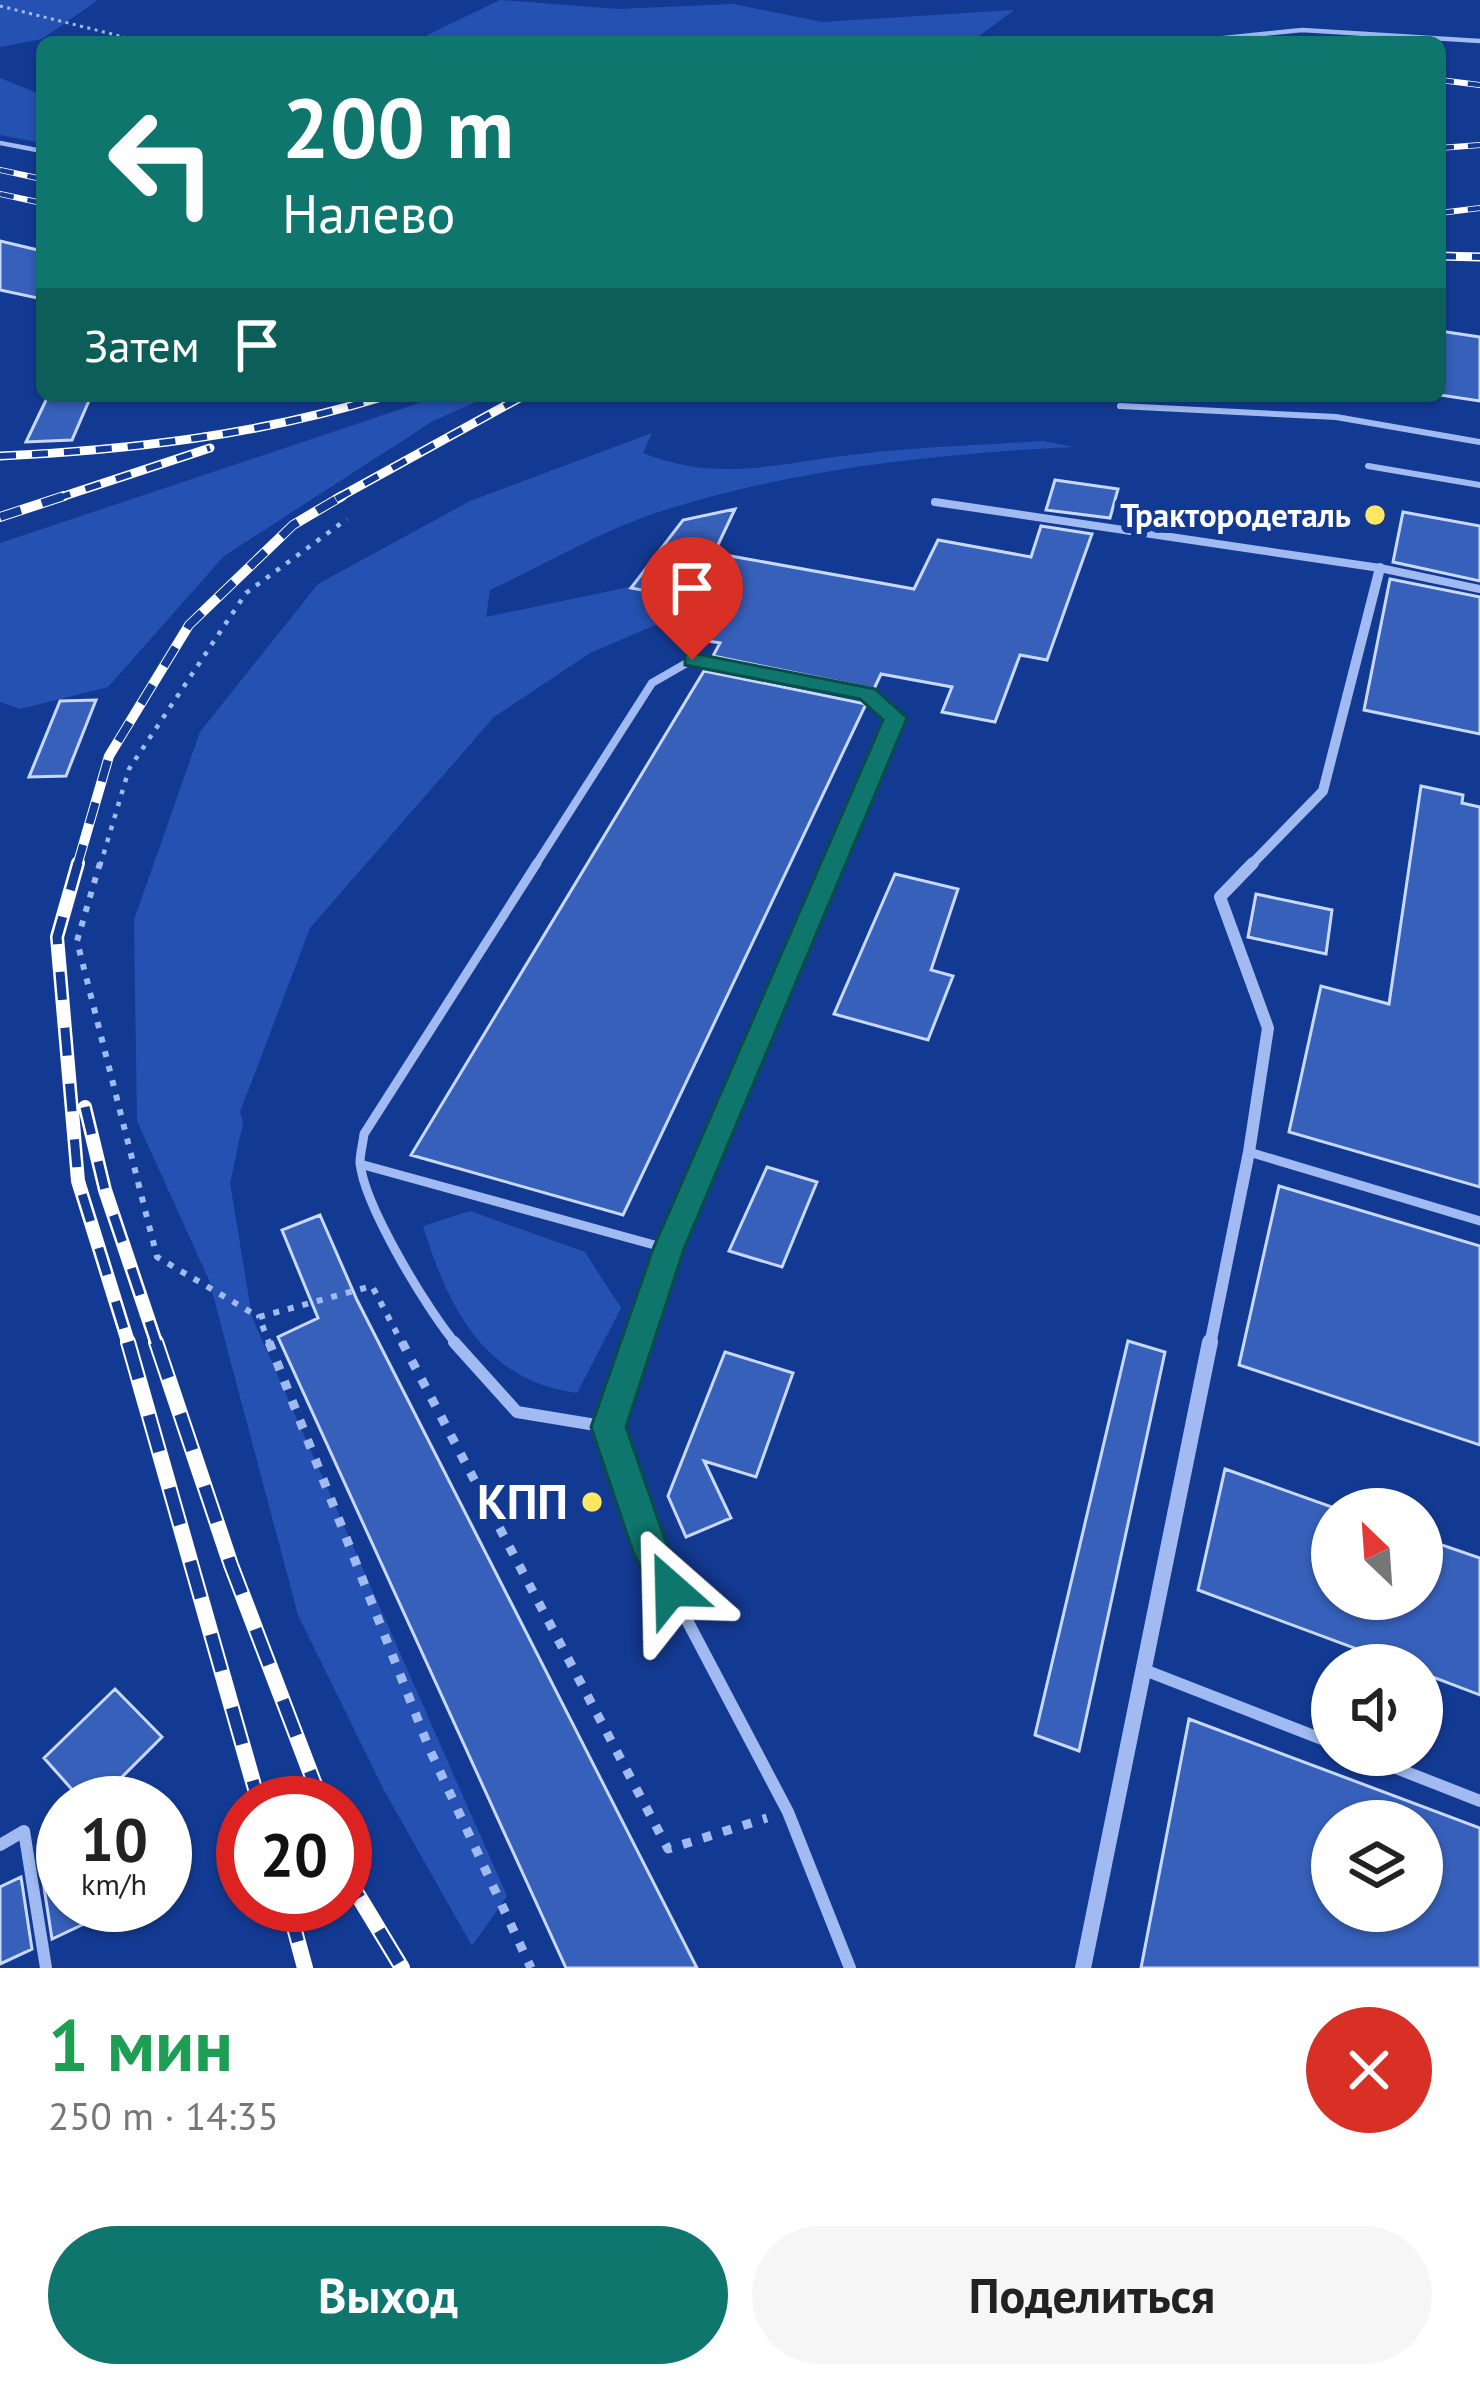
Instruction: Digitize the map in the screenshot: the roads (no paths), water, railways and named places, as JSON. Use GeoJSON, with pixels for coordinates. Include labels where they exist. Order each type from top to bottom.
{"type":"FeatureCollection","features":[{"type":"Feature","properties":{"kind":"street"},"geometry":{"type":"LineString","coordinates":[[1083,1968],[1249,1152],[1268,1028],[1220,897],[1323,791],[1380,568]]}},
{"type":"Feature","properties":{"kind":"lane"},"geometry":{"type":"LineString","coordinates":[[1244,36],[1302,30],[1399,36]]}},
{"type":"Feature","properties":{"kind":"lane"},"geometry":{"type":"LineString","coordinates":[[1446,39],[1480,41]]}},
{"type":"Feature","properties":{"kind":"lane"},"geometry":{"type":"LineString","coordinates":[[0,143],[36,151]]}},
{"type":"Feature","properties":{"kind":"lane"},"geometry":{"type":"LineString","coordinates":[[1120,406],[1336,417],[1480,442]]}},
{"type":"Feature","properties":{"kind":"lane"},"geometry":{"type":"LineString","coordinates":[[1368,466],[1480,484]]}},
{"type":"Feature","properties":{"kind":"lane"},"geometry":{"type":"LineString","coordinates":[[934,502],[1380,568],[1480,589]]}},
{"type":"Feature","properties":{"kind":"lane"},"geometry":{"type":"LineString","coordinates":[[608,1427],[517,1412],[432,1317],[376,1207],[360,1164],[364,1134],[652,683],[692,660],[867,694],[896,718],[669,1249],[608,1427],[652,1552],[788,1812],[850,1968]]}},
{"type":"Feature","properties":{"kind":"lane"},"geometry":{"type":"LineString","coordinates":[[1249,1152],[1480,1221]]}},
{"type":"Feature","properties":{"kind":"lane"},"geometry":{"type":"LineString","coordinates":[[360,1164],[669,1249]]}},
{"type":"Feature","properties":{"kind":"lane"},"geometry":{"type":"LineString","coordinates":[[1142,1669],[1311,1735]]}},
{"type":"Feature","properties":{"kind":"lane"},"geometry":{"type":"LineString","coordinates":[[1416,1776],[1480,1801]]}},
{"type":"Feature","properties":{"kind":"lane"},"geometry":{"type":"LineString","coordinates":[[0,1845],[24,1831],[46,1968]]}},
{"type":"Feature","properties":{"kind":"railway"},"geometry":{"type":"LineString","coordinates":[[1446,81],[1480,85]]}},
{"type":"Feature","properties":{"kind":"railway"},"geometry":{"type":"LineString","coordinates":[[1446,148],[1480,145]]}},
{"type":"Feature","properties":{"kind":"railway"},"geometry":{"type":"LineString","coordinates":[[0,170],[36,178]]}},
{"type":"Feature","properties":{"kind":"railway"},"geometry":{"type":"LineString","coordinates":[[0,194],[36,202]]}},
{"type":"Feature","properties":{"kind":"railway"},"geometry":{"type":"LineString","coordinates":[[1446,212],[1480,208]]}},
{"type":"Feature","properties":{"kind":"railway"},"geometry":{"type":"LineString","coordinates":[[1446,256],[1480,257]]}},
{"type":"Feature","properties":{"kind":"railway"},"geometry":{"type":"LineString","coordinates":[[0,456],[194,438],[365,402]]}},
{"type":"Feature","properties":{"kind":"railway"},"geometry":{"type":"LineString","coordinates":[[336,499],[512,402]]}},
{"type":"Feature","properties":{"kind":"railway"},"geometry":{"type":"LineString","coordinates":[[55,499],[210,448]]}},
{"type":"Feature","properties":{"kind":"railway"},"geometry":{"type":"LineString","coordinates":[[0,517],[64,496]]}},
{"type":"Feature","properties":{"kind":"railway"},"geometry":{"type":"LineString","coordinates":[[77,866],[109,756],[189,625],[293,525],[342,496]]}},
{"type":"Feature","properties":{"kind":"railway"},"geometry":{"type":"LineString","coordinates":[[78,863],[57,937],[78,1181],[129,1345]]}},
{"type":"Feature","properties":{"kind":"railway"},"geometry":{"type":"LineString","coordinates":[[85,1107],[105,1190],[157,1345]]}},
{"type":"Feature","properties":{"kind":"railway"},"geometry":{"type":"LineString","coordinates":[[128,1342],[251,1776]]}},
{"type":"Feature","properties":{"kind":"railway"},"geometry":{"type":"LineString","coordinates":[[156,1342],[231,1565],[312,1776]]}},
{"type":"Feature","properties":{"kind":"railway"},"geometry":{"type":"LineString","coordinates":[[372,1918],[402,1968]]}},
{"type":"Feature","properties":{"kind":"railway"},"geometry":{"type":"LineString","coordinates":[[295,1932],[305,1968]]}},
{"type":"Feature","properties":{"kind":"place","name":"Трактородеталь"},"geometry":{"type":"Point","coordinates":[1375,515]}},
{"type":"Feature","properties":{"kind":"place","name":"КПП"},"geometry":{"type":"Point","coordinates":[592,1502]}}]}
